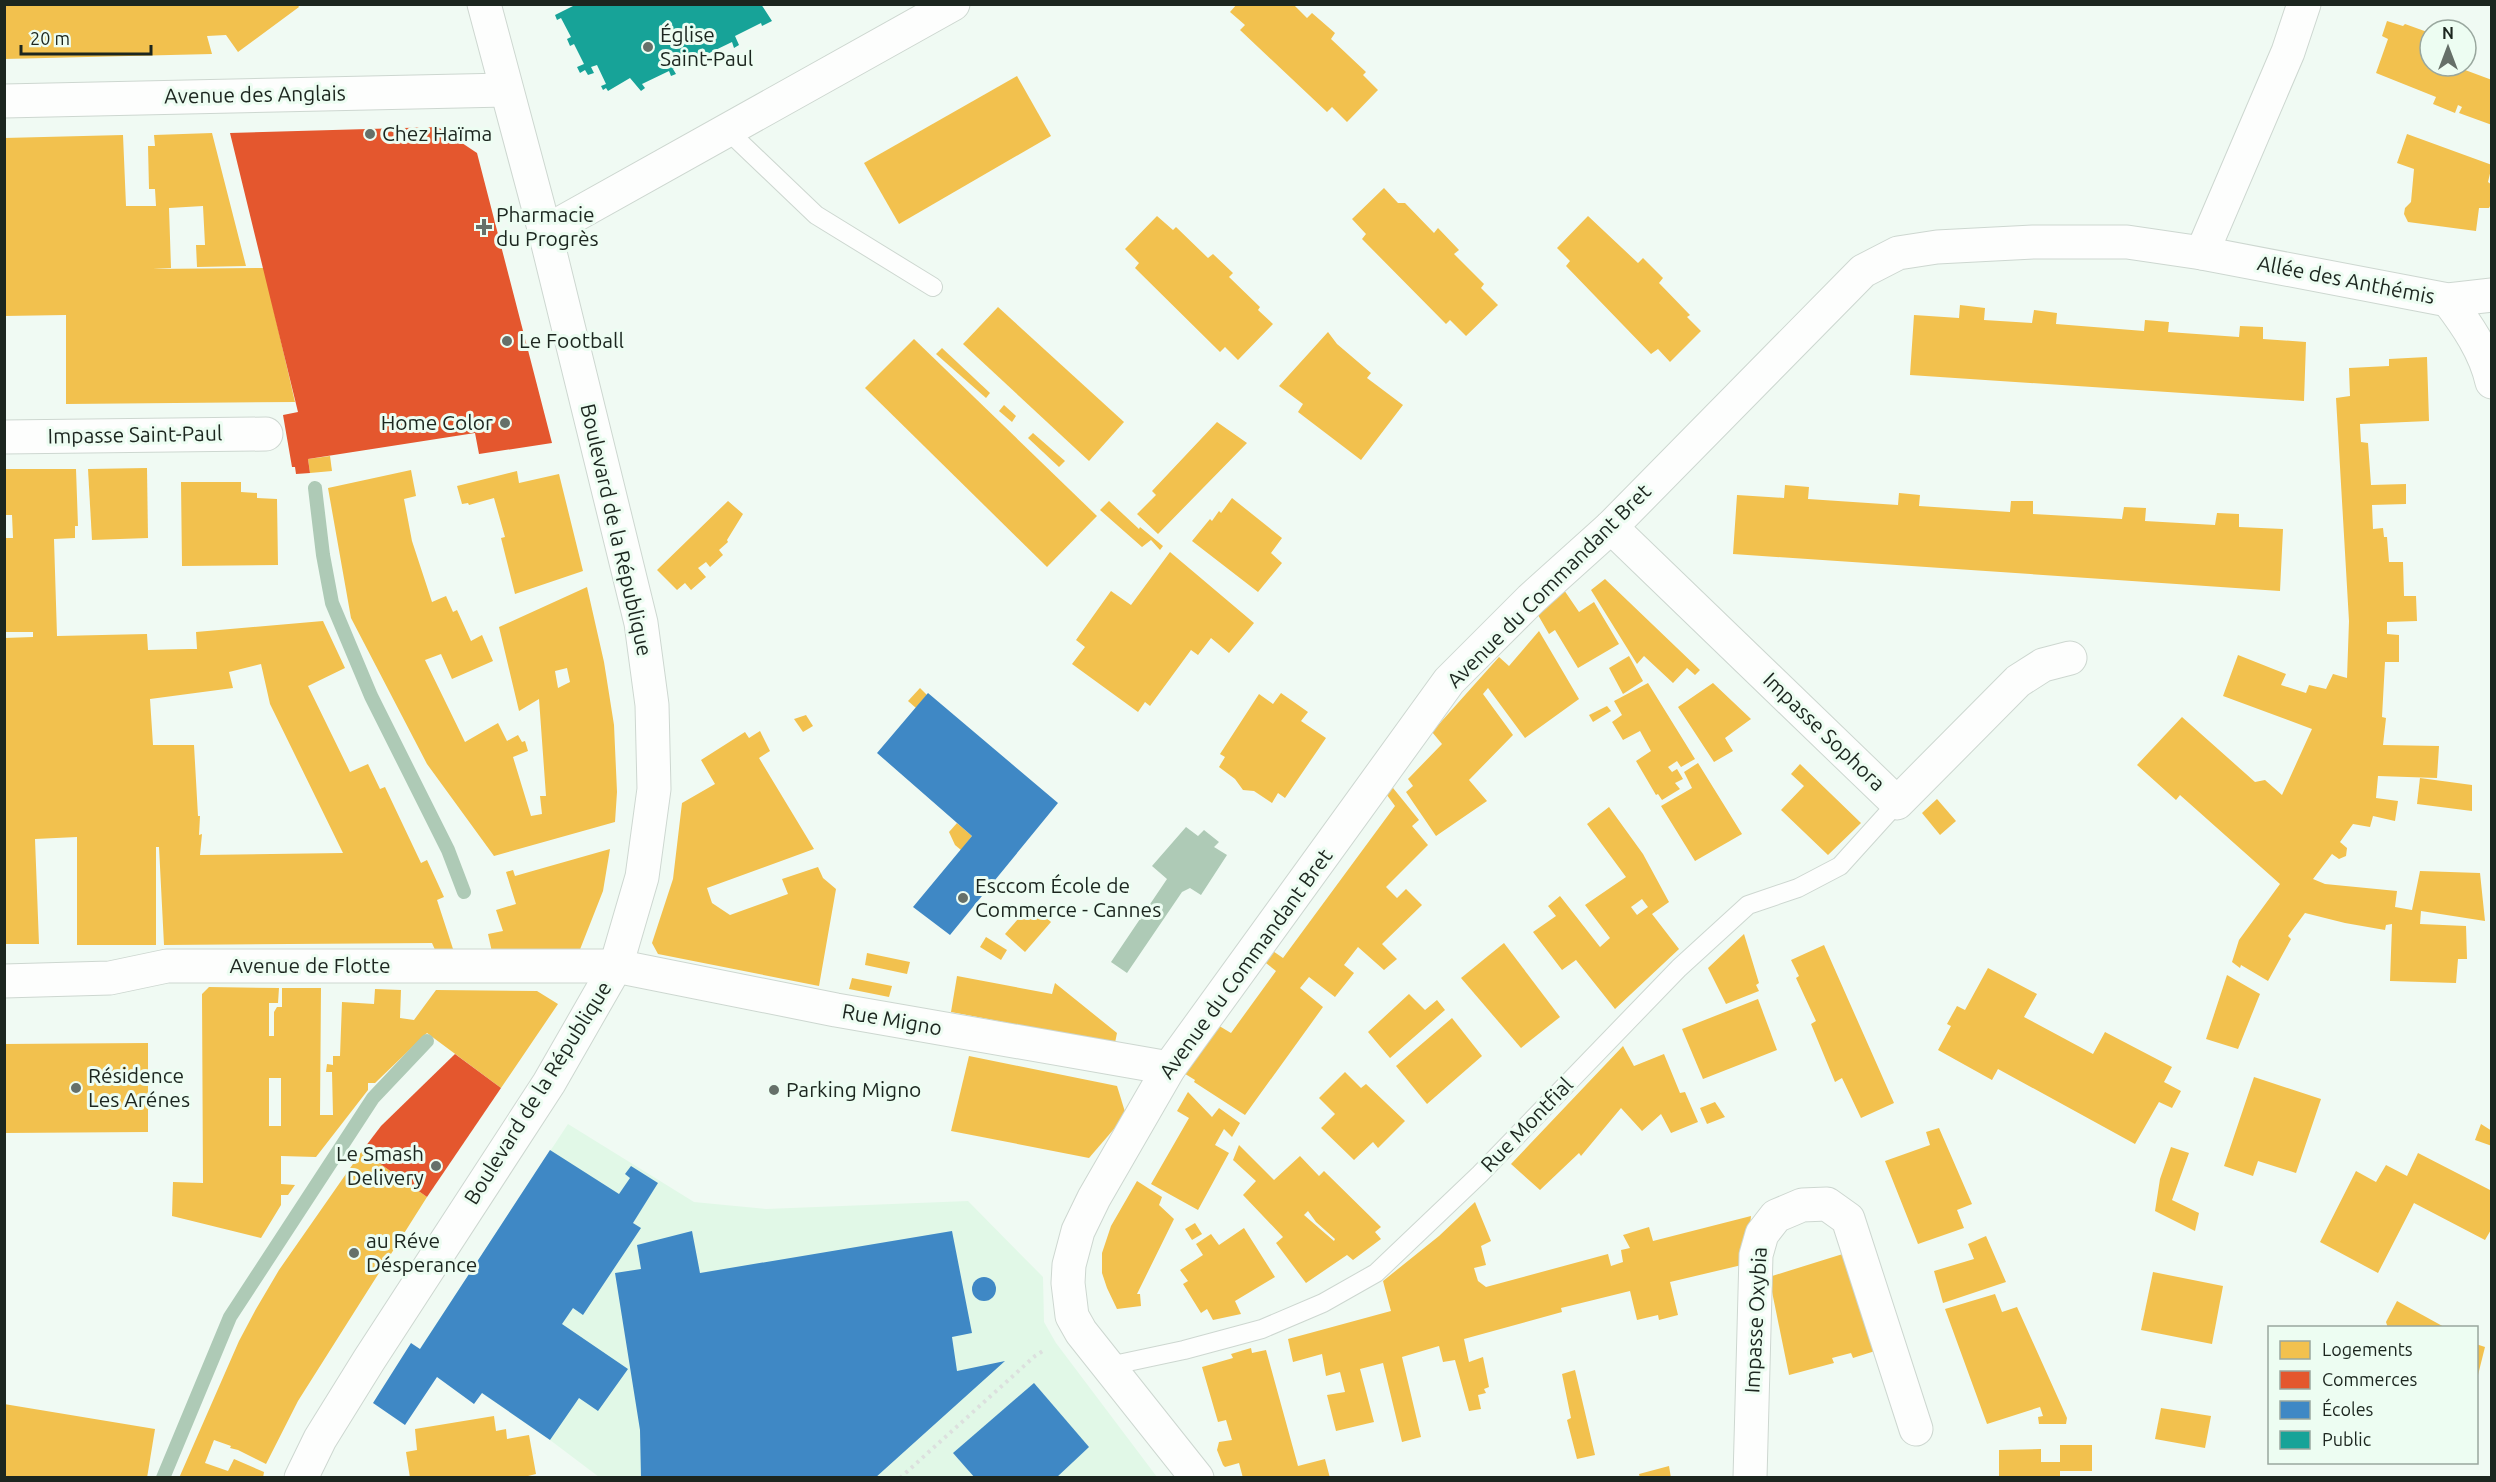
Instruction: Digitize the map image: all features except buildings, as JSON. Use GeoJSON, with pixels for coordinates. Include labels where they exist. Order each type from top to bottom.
{"type":"FeatureCollection","features":[{"type":"Feature","properties":{"kind":"street","name":"Boulevard de la République"},"geometry":{"type":"LineString","coordinates":[[301,1478],[320,1439],[549,1083],[616,966],[642,877],[654,789],[652,705],[641,623],[545,232],[484,4]]}},
{"type":"Feature","properties":{"kind":"street"},"geometry":{"type":"LineString","coordinates":[[545,232],[953,4]]}},
{"type":"Feature","properties":{"kind":"street"},"geometry":{"type":"LineString","coordinates":[[2202,253],[2288,52],[2304,4]]}},
{"type":"Feature","properties":{"kind":"street","name":"Avenue des Anglais"},"geometry":{"type":"LineString","coordinates":[[4,101],[506,90]]}},
{"type":"Feature","properties":{"kind":"street","name":"Avenue du Commandant Bret"},"geometry":{"type":"LineString","coordinates":[[1197,1478],[1081,1332],[1072,1316],[1068,1283],[1069,1265],[1078,1231],[1094,1198],[1169,1068],[1449,681],[1532,599],[1611,526],[1863,271],[1898,253],[1937,248],[2033,242],[2127,242],[2202,253]]}},
{"type":"Feature","properties":{"kind":"street","name":"Allée des Anthémis"},"geometry":{"type":"LineString","coordinates":[[2202,253],[2448,300],[2492,296]]}},
{"type":"Feature","properties":{"kind":"street"},"geometry":{"type":"LineString","coordinates":[[2448,300],[2472,332],[2492,382]]}},
{"type":"Feature","properties":{"kind":"street","name":"Impasse Saint-Paul"},"geometry":{"type":"LineString","coordinates":[[4,437],[266,434]]}},
{"type":"Feature","properties":{"kind":"street","name":"Impasse Sophora"},"geometry":{"type":"LineString","coordinates":[[1611,526],[1897,803],[2018,681],[2043,665],[2070,658]]}},
{"type":"Feature","properties":{"kind":"street","name":"Avenue de Flotte"},"geometry":{"type":"LineString","coordinates":[[4,981],[110,978],[167,966],[616,966]]}},
{"type":"Feature","properties":{"kind":"street","name":"Rue Migno"},"geometry":{"type":"LineString","coordinates":[[616,966],[836,1010],[1169,1068]]}},
{"type":"Feature","properties":{"kind":"street","name":"Impasse Oxybia"},"geometry":{"type":"LineString","coordinates":[[1750,1478],[1756,1254],[1762,1234],[1776,1216],[1802,1205],[1827,1204],[1848,1219],[1916,1430]]}},
{"type":"Feature","properties":{"kind":"lane"},"geometry":{"type":"LineString","coordinates":[[727,130],[816,215],[933,287]]}},
{"type":"Feature","properties":{"kind":"lane","name":"Rue Montfial"},"geometry":{"type":"LineString","coordinates":[[1109,1366],[1184,1350],[1262,1329],[1323,1303],[1376,1273],[1480,1174],[1679,968],[1748,905],[1798,888],[1839,866],[1897,803]]}},
{"type":"Feature","properties":{"kind":"path"},"geometry":{"type":"LineString","coordinates":[[900,1478],[1035,1356],[1081,1332]]}},
{"type":"Feature","properties":{"kind":"shaded area"},"geometry":{"type":"Polygon","coordinates":[[[1186,827],[1198,836],[1204,830],[1219,842],[1214,847],[1227,855],[1201,895],[1190,888],[1182,892],[1127,973],[1111,962],[1167,879],[1152,866],[1186,827]]]}},
{"type":"Feature","properties":{"kind":"shaded area"},"geometry":{"type":"Polygon","coordinates":[[[568,1124],[694,1202],[766,1209],[968,1201],[1043,1277],[1044,1322],[1056,1343],[1157,1477],[599,1477],[550,1440],[419,1350],[568,1124]]]}},
{"type":"Feature","properties":{"kind":"waterway"},"geometry":{"type":"LineString","coordinates":[[315,488],[323,555],[332,603],[371,696],[448,850],[464,892]]}},
{"type":"Feature","properties":{"kind":"waterway"},"geometry":{"type":"LineString","coordinates":[[163,1478],[230,1317],[373,1098],[427,1041]]}},
{"type":"Feature","properties":{"kind":"place","name":"Église Saint-Paul"},"geometry":{"type":"Point","coordinates":[648,47]}},
{"type":"Feature","properties":{"kind":"place","name":"Chez Haïma"},"geometry":{"type":"Point","coordinates":[370,134]}},
{"type":"Feature","properties":{"kind":"place","name":"Pharmacie du Progrès"},"geometry":{"type":"Point","coordinates":[484,227]}},
{"type":"Feature","properties":{"kind":"place","name":"Le Football"},"geometry":{"type":"Point","coordinates":[507,341]}},
{"type":"Feature","properties":{"kind":"place","name":"Home Color"},"geometry":{"type":"Point","coordinates":[505,423]}},
{"type":"Feature","properties":{"kind":"place","name":"Esccom École de Commerce - Cannes"},"geometry":{"type":"Point","coordinates":[963,898]}},
{"type":"Feature","properties":{"kind":"place","name":"Résidence Les Arénes"},"geometry":{"type":"Point","coordinates":[76,1088]}},
{"type":"Feature","properties":{"kind":"place","name":"Parking Migno"},"geometry":{"type":"Point","coordinates":[774,1090]}},
{"type":"Feature","properties":{"kind":"place","name":"Le Smash Delivery"},"geometry":{"type":"Point","coordinates":[436,1166]}},
{"type":"Feature","properties":{"kind":"place","name":"au Réve Désperance"},"geometry":{"type":"Point","coordinates":[354,1253]}}]}
